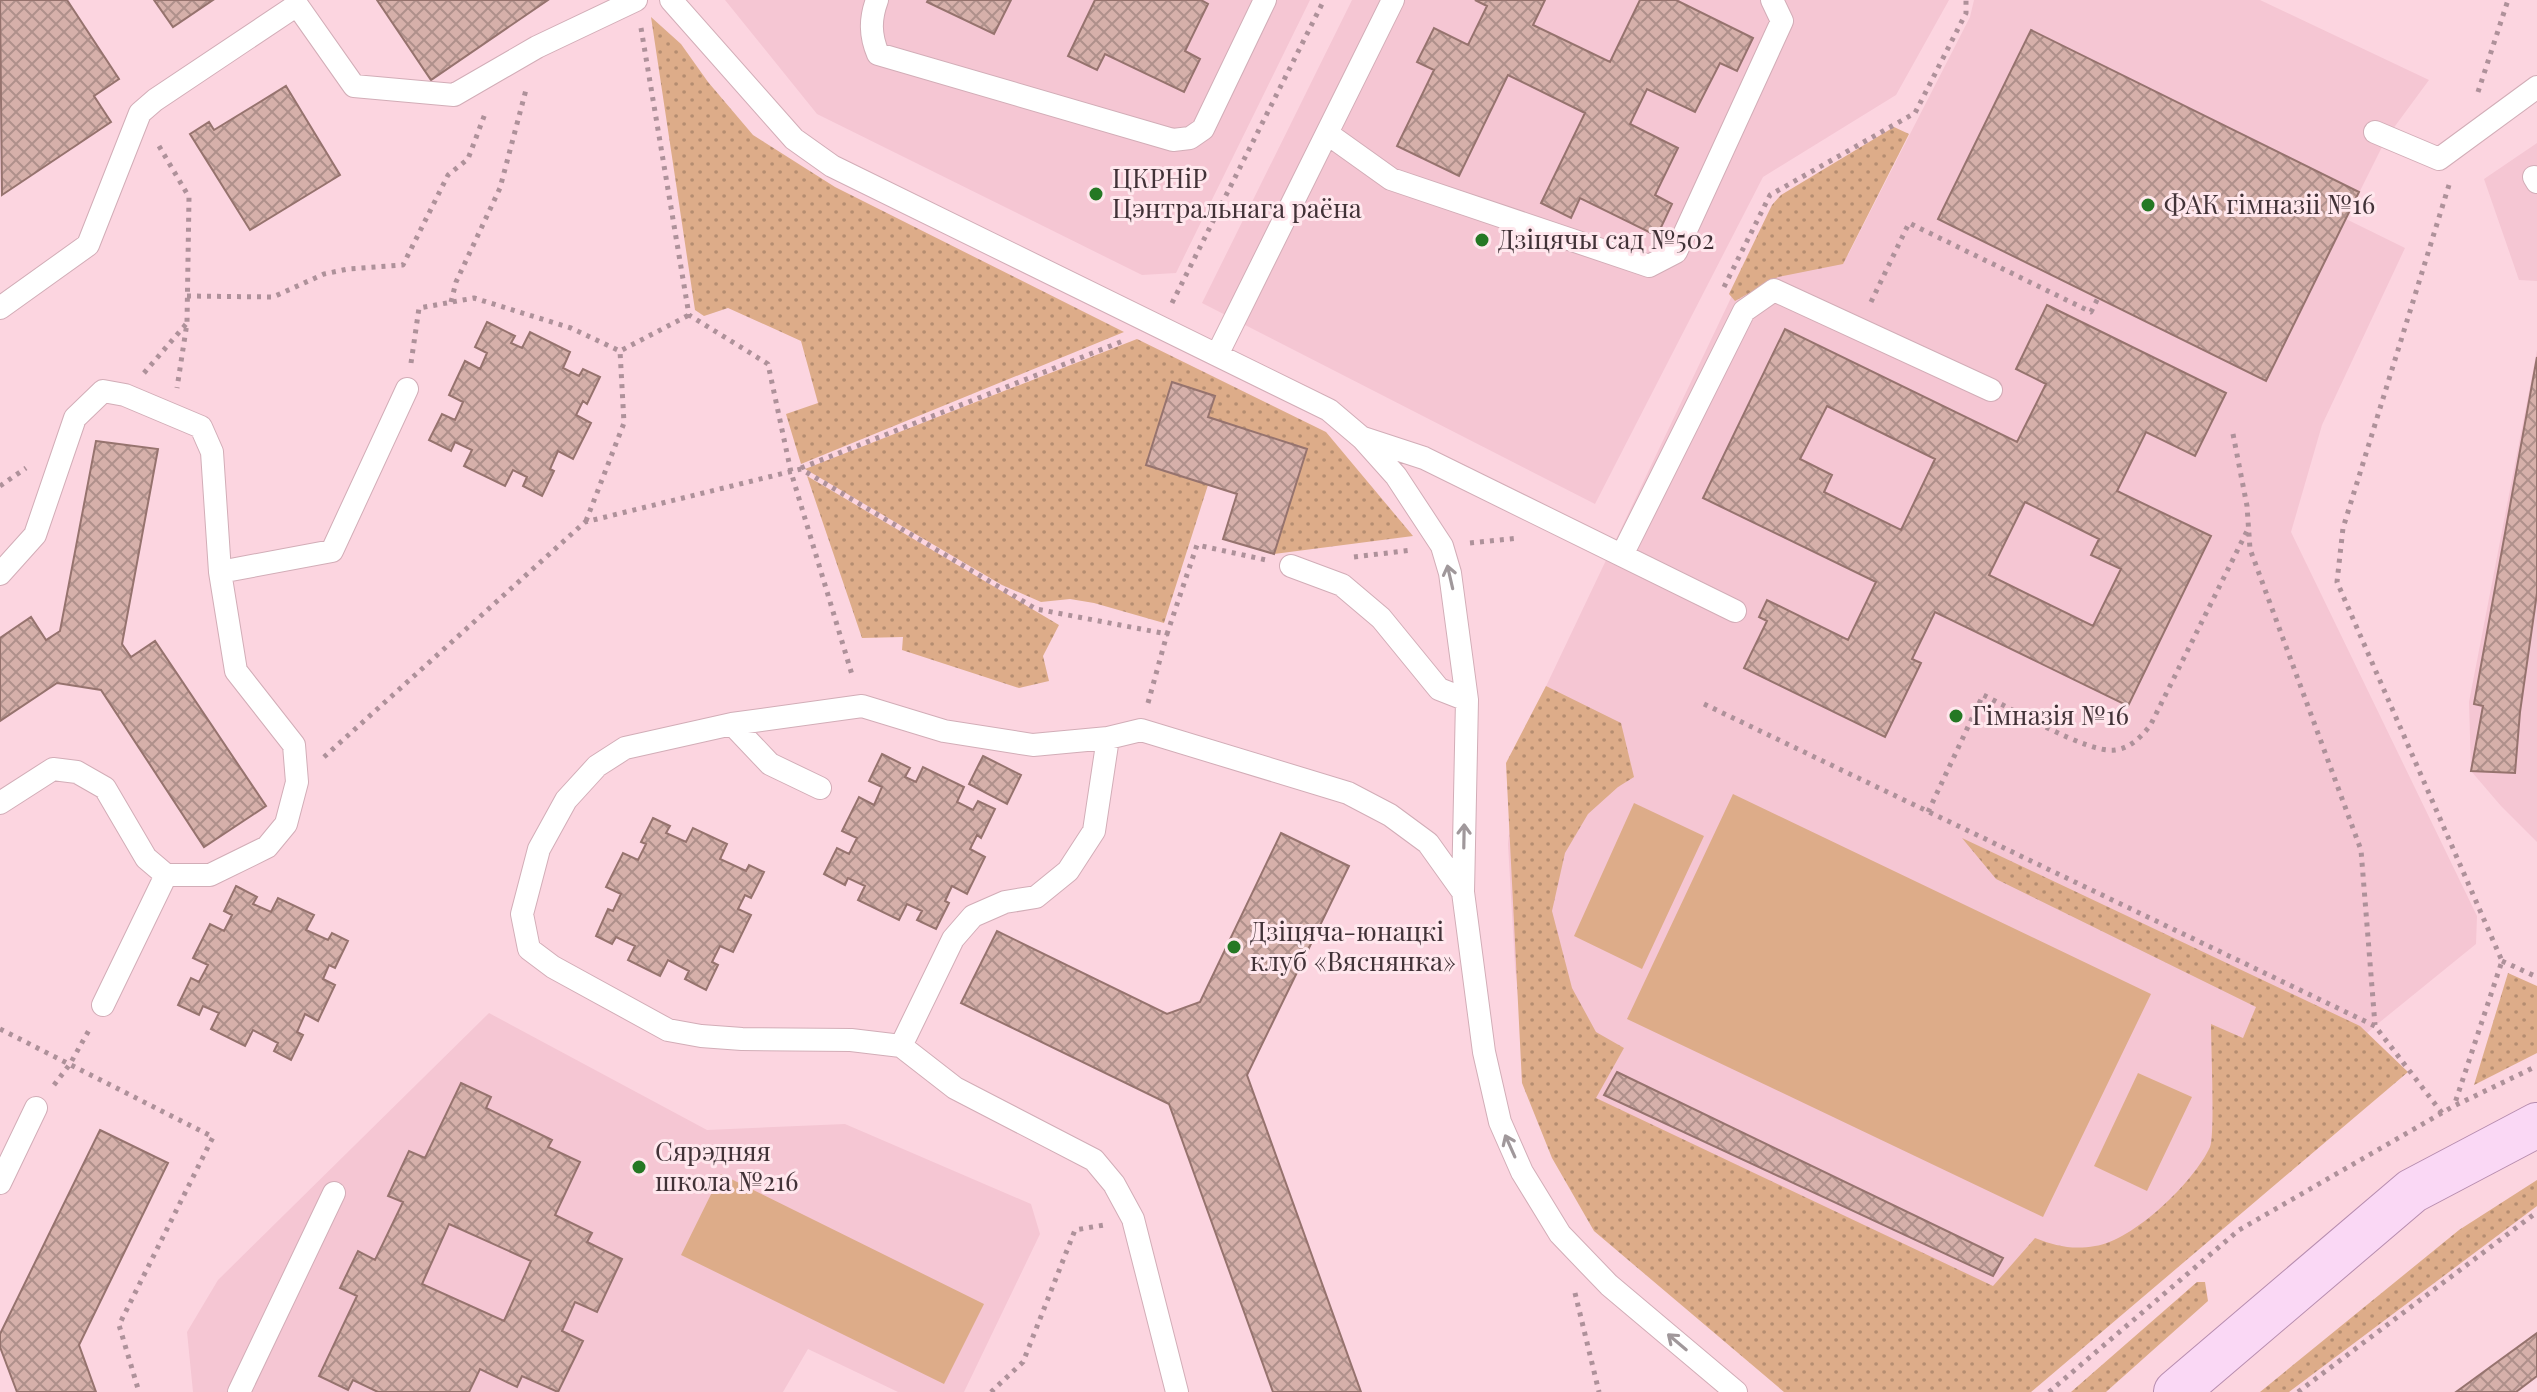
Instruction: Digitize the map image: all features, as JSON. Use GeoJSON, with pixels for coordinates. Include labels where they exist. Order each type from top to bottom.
{"type":"FeatureCollection","features":[{"type":"Feature","properties":{"kind":"main road"},"geometry":{"type":"LineString","coordinates":[[2176,1392],[2412,1191],[2537,1125]]}},
{"type":"Feature","properties":{"kind":"lane"},"geometry":{"type":"LineString","coordinates":[[0,308],[88,245],[140,113],[297,5],[354,86],[454,95],[537,47],[636,0]]}},
{"type":"Feature","properties":{"kind":"lane"},"geometry":{"type":"LineString","coordinates":[[671,0],[794,139],[832,166],[1329,410],[1362,438],[1396,476],[1442,546],[1456,610],[1467,700],[1463,892],[1484,1052],[1500,1122],[1522,1172],[1560,1234],[1609,1285],[1736,1392]]}},
{"type":"Feature","properties":{"kind":"lane"},"geometry":{"type":"LineString","coordinates":[[877,0],[871,37],[878,54],[1173,140],[1190,138],[1203,129],[1265,0]]}},
{"type":"Feature","properties":{"kind":"lane"},"geometry":{"type":"LineString","coordinates":[[1217,355],[1393,0]]}},
{"type":"Feature","properties":{"kind":"lane"},"geometry":{"type":"LineString","coordinates":[[1328,134],[1391,179],[1649,266],[1676,252],[1683,238],[1782,21],[1772,0]]}},
{"type":"Feature","properties":{"kind":"lane"},"geometry":{"type":"LineString","coordinates":[[2375,132],[2439,159],[2537,87]]}},
{"type":"Feature","properties":{"kind":"lane"},"geometry":{"type":"LineString","coordinates":[[1622,555],[1744,311],[1774,290],[1991,390]]}},
{"type":"Feature","properties":{"kind":"lane"},"geometry":{"type":"LineString","coordinates":[[220,572],[332,551],[407,389]]}},
{"type":"Feature","properties":{"kind":"lane"},"geometry":{"type":"LineString","coordinates":[[0,574],[35,535],[75,418],[103,391],[125,395],[201,427],[212,452],[220,572],[236,671],[294,745],[297,782],[286,824],[267,847],[210,875],[166,875],[146,858],[105,788],[77,772],[53,769],[0,803]]}},
{"type":"Feature","properties":{"kind":"lane"},"geometry":{"type":"LineString","coordinates":[[1362,438],[1424,458],[1735,611]]}},
{"type":"Feature","properties":{"kind":"lane"},"geometry":{"type":"LineString","coordinates":[[1291,566],[1342,585],[1381,618],[1439,689],[1467,700]]}},
{"type":"Feature","properties":{"kind":"lane"},"geometry":{"type":"LineString","coordinates":[[1177,1392],[1133,1219],[1114,1184],[1094,1160],[955,1088],[901,1046],[851,1040],[742,1039],[668,1030],[553,967],[529,949],[522,914],[539,849],[566,800],[597,766],[625,748],[732,724],[862,706],[944,731],[1033,745],[1108,738],[1141,730],[1348,793],[1390,815],[1428,843],[1463,892]]}},
{"type":"Feature","properties":{"kind":"lane"},"geometry":{"type":"LineString","coordinates":[[732,724],[770,764],[820,788]]}},
{"type":"Feature","properties":{"kind":"lane"},"geometry":{"type":"LineString","coordinates":[[901,1046],[953,939],[973,916],[1005,902],[1036,897],[1068,871],[1094,831],[1108,738]]}},
{"type":"Feature","properties":{"kind":"lane"},"geometry":{"type":"LineString","coordinates":[[103,1005],[166,875]]}},
{"type":"Feature","properties":{"kind":"lane"},"geometry":{"type":"LineString","coordinates":[[0,1183],[36,1108]]}},
{"type":"Feature","properties":{"kind":"lane"},"geometry":{"type":"LineString","coordinates":[[239,1392],[334,1193]]}},
{"type":"Feature","properties":{"kind":"path"},"geometry":{"type":"LineString","coordinates":[[636,0],[689,315],[768,364],[791,472],[862,706]]}},
{"type":"Feature","properties":{"kind":"path"},"geometry":{"type":"LineString","coordinates":[[585,522],[801,469],[1160,327],[1324,0]]}},
{"type":"Feature","properties":{"kind":"path"},"geometry":{"type":"LineString","coordinates":[[2454,1106],[2502,961],[2337,582],[2343,528],[2508,0]]}},
{"type":"Feature","properties":{"kind":"path"},"geometry":{"type":"LineString","coordinates":[[451,302],[456,282],[500,188],[537,47]]}},
{"type":"Feature","properties":{"kind":"path"},"geometry":{"type":"LineString","coordinates":[[187,296],[273,297],[324,274],[403,265],[448,175],[468,159],[501,67]]}},
{"type":"Feature","properties":{"kind":"path"},"geometry":{"type":"LineString","coordinates":[[140,113],[189,197],[187,323],[173,416]]}},
{"type":"Feature","properties":{"kind":"path"},"geometry":{"type":"LineString","coordinates":[[1858,329],[1909,223],[2091,312],[2098,298]]}},
{"type":"Feature","properties":{"kind":"path"},"geometry":{"type":"LineString","coordinates":[[407,389],[419,308],[451,302],[474,298],[571,328],[620,351]]}},
{"type":"Feature","properties":{"kind":"path"},"geometry":{"type":"LineString","coordinates":[[620,351],[689,315]]}},
{"type":"Feature","properties":{"kind":"path"},"geometry":{"type":"LineString","coordinates":[[125,395],[187,323]]}},
{"type":"Feature","properties":{"kind":"path"},"geometry":{"type":"LineString","coordinates":[[297,782],[585,522],[624,423],[620,351]]}},
{"type":"Feature","properties":{"kind":"path"},"geometry":{"type":"LineString","coordinates":[[2233,434],[2247,506],[2250,549],[2361,850],[2375,1026]]}},
{"type":"Feature","properties":{"kind":"path"},"geometry":{"type":"LineString","coordinates":[[0,486],[33,463]]}},
{"type":"Feature","properties":{"kind":"path"},"geometry":{"type":"LineString","coordinates":[[801,469],[1036,609],[1167,634]]}},
{"type":"Feature","properties":{"kind":"path"},"geometry":{"type":"LineString","coordinates":[[1928,812],[1983,695],[2090,747],[2114,750],[2139,739],[2150,726],[2249,529]]}},
{"type":"Feature","properties":{"kind":"path"},"geometry":{"type":"LineString","coordinates":[[1141,730],[1167,634],[1197,545],[1291,566]]}},
{"type":"Feature","properties":{"kind":"path"},"geometry":{"type":"LineString","coordinates":[[1704,704],[2375,1026],[2442,1113]]}},
{"type":"Feature","properties":{"kind":"path"},"geometry":{"type":"LineString","coordinates":[[2502,961],[2537,977]]}},
{"type":"Feature","properties":{"kind":"path"},"geometry":{"type":"LineString","coordinates":[[36,1108],[70,1064],[103,1005]]}},
{"type":"Feature","properties":{"kind":"path"},"geometry":{"type":"LineString","coordinates":[[0,1029],[213,1137],[119,1325],[139,1392]]}},
{"type":"Feature","properties":{"kind":"path"},"geometry":{"type":"LineString","coordinates":[[2049,1392],[2239,1230],[2454,1106],[2537,1066]]}},
{"type":"Feature","properties":{"kind":"path"},"geometry":{"type":"LineString","coordinates":[[2298,1392],[2537,1212]]}},
{"type":"Feature","properties":{"kind":"path"},"geometry":{"type":"LineString","coordinates":[[991,1392],[1023,1362],[1075,1230],[1133,1219]]}},
{"type":"Feature","properties":{"kind":"path"},"geometry":{"type":"LineString","coordinates":[[1560,1234],[1599,1392]]}},
{"type":"Feature","properties":{"kind":"shaded area","name":"ЦКРНіР Цэнтральнага раёна"},"geometry":{"type":"Polygon","coordinates":[[[725,0],[1310,0],[1176,273],[1142,275],[817,114],[725,0]]]}},
{"type":"Feature","properties":{"kind":"shaded area","name":"Дзіцячы сад №502"},"geometry":{"type":"Polygon","coordinates":[[[1352,0],[1949,0],[1896,95],[1763,177],[1595,504],[1202,303],[1352,0]]]}},
{"type":"Feature","properties":{"kind":"shaded area","name":"Гімназія №16"},"geometry":{"type":"Polygon","coordinates":[[[1974,0],[2260,0],[2429,80],[2387,137],[2346,219],[2405,248],[2322,425],[2291,532],[2477,916],[2476,944],[2375,1026],[1958,1392],[1527,1084],[1515,967],[1508,844],[1518,745],[1769,218],[1848,255],[1970,17],[1974,0]]]}},
{"type":"Feature","properties":{"kind":"shaded area"},"geometry":{"type":"Polygon","coordinates":[[[651,17],[681,44],[708,82],[753,135],[835,187],[1124,332],[801,464],[786,414],[818,403],[801,341],[728,308],[704,316],[695,310],[651,17]]]}},
{"type":"Feature","properties":{"kind":"shaded area"},"geometry":{"type":"Polygon","coordinates":[[[1894,127],[1909,134],[1843,264],[1778,277],[1735,301],[1729,294],[1772,205],[1781,195],[1894,127]]]}},
{"type":"Feature","properties":{"kind":"shaded area"},"geometry":{"type":"Polygon","coordinates":[[[2537,143],[2537,281],[2519,280],[2484,179],[2537,143]]]}},
{"type":"Feature","properties":{"kind":"shaded area"},"geometry":{"type":"Polygon","coordinates":[[[1137,339],[1326,432],[1413,536],[1274,554],[1307,449],[1208,417],[1172,383],[1146,465],[1208,485],[1164,623],[1094,603],[1070,599],[1041,602],[1002,585],[805,469],[1137,339]]]}},
{"type":"Feature","properties":{"kind":"shaded area"},"geometry":{"type":"Polygon","coordinates":[[[2537,350],[2537,842],[2471,771],[2469,702],[2537,350]]]}},
{"type":"Feature","properties":{"kind":"shaded area"},"geometry":{"type":"Polygon","coordinates":[[[807,476],[1059,625],[1043,656],[1049,681],[1019,688],[902,650],[903,637],[862,638],[807,476]]]}},
{"type":"Feature","properties":{"kind":"shaded area"},"geometry":{"type":"Polygon","coordinates":[[[1546,686],[1621,723],[1634,777],[1588,814],[1565,853],[1552,911],[1572,988],[1596,1032],[1624,1048],[1596,1098],[1993,1286],[2035,1238],[2072,1247],[2110,1242],[2144,1222],[2177,1192],[2191,1177],[2210,1147],[2213,1108],[2211,1024],[2243,1038],[2256,1007],[1996,879],[1962,838],[2360,1026],[2408,1072],[2031,1392],[1784,1392],[1594,1231],[1552,1158],[1522,1083],[1506,763],[1546,686]]]}},
{"type":"Feature","properties":{"kind":"shaded area"},"geometry":{"type":"Polygon","coordinates":[[[1733,794],[2151,994],[2043,1217],[1627,1019],[1733,794]]]}},
{"type":"Feature","properties":{"kind":"shaded area"},"geometry":{"type":"Polygon","coordinates":[[[1634,803],[1704,836],[1642,969],[1574,936],[1634,803]]]}},
{"type":"Feature","properties":{"kind":"shaded area"},"geometry":{"type":"Polygon","coordinates":[[[2508,973],[2537,986],[2537,1053],[2474,1085],[2508,973]]]}},
{"type":"Feature","properties":{"kind":"shaded area","name":"Сярэдняя школа №216"},"geometry":{"type":"Polygon","coordinates":[[[489,1013],[707,1130],[845,1124],[1031,1204],[1040,1234],[964,1392],[898,1392],[808,1349],[783,1392],[193,1392],[187,1332],[218,1280],[489,1013]]]}},
{"type":"Feature","properties":{"kind":"shaded area"},"geometry":{"type":"Polygon","coordinates":[[[2138,1073],[2192,1097],[2147,1191],[2094,1166],[2138,1073]]]}},
{"type":"Feature","properties":{"kind":"shaded area"},"geometry":{"type":"Polygon","coordinates":[[[721,1174],[984,1304],[944,1384],[681,1255],[721,1174]]]}},
{"type":"Feature","properties":{"kind":"shaded area"},"geometry":{"type":"Polygon","coordinates":[[[2537,1180],[2537,1206],[2289,1392],[2260,1392],[2459,1230],[2537,1180]]]}},
{"type":"Feature","properties":{"kind":"shaded area"},"geometry":{"type":"Polygon","coordinates":[[[2197,1282],[2205,1282],[2208,1301],[2106,1392],[2071,1392],[2197,1282]]]}},
{"type":"Feature","properties":{"kind":"building"},"geometry":{"type":"Polygon","coordinates":[[[0,0],[67,0],[119,79],[94,96],[111,122],[2,195],[0,0]]]}},
{"type":"Feature","properties":{"kind":"building"},"geometry":{"type":"Polygon","coordinates":[[[154,0],[213,0],[173,27],[154,0]]]}},
{"type":"Feature","properties":{"kind":"building"},"geometry":{"type":"Polygon","coordinates":[[[377,0],[548,0],[431,80],[377,0]]]}},
{"type":"Feature","properties":{"kind":"building"},"geometry":{"type":"Polygon","coordinates":[[[928,0],[1011,0],[994,34],[928,0]]]}},
{"type":"Feature","properties":{"kind":"building"},"geometry":{"type":"Polygon","coordinates":[[[1095,0],[1201,0],[1208,4],[1185,51],[1200,59],[1184,92],[1105,54],[1097,70],[1068,56],[1095,0]]]}},
{"type":"Feature","properties":{"kind":"building"},"geometry":{"type":"Polygon","coordinates":[[[1475,0],[1545,0],[1533,25],[1610,62],[1640,0],[1676,0],[1753,38],[1737,71],[1720,63],[1695,112],[1647,89],[1630,124],[1678,148],[1655,195],[1672,204],[1657,236],[1580,198],[1571,218],[1541,203],[1585,113],[1508,75],[1459,176],[1397,146],[1434,70],[1417,62],[1434,28],[1468,45],[1487,6],[1475,0]]]}},
{"type":"Feature","properties":{"kind":"building","name":"ФАК гімназіі №16"},"geometry":{"type":"Polygon","coordinates":[[[2031,30],[2359,192],[2266,381],[1938,219],[2031,30]]]}},
{"type":"Feature","properties":{"kind":"building"},"geometry":{"type":"Polygon","coordinates":[[[286,86],[340,175],[250,230],[190,134],[209,122],[214,130],[286,86]]]}},
{"type":"Feature","properties":{"kind":"building"},"geometry":{"type":"Polygon","coordinates":[[[2047,305],[2226,393],[2195,456],[2146,432],[2117,491],[2211,536],[2128,706],[1935,612],[1912,659],[1921,663],[1885,737],[1744,668],[1767,621],[1759,617],[1767,600],[1848,640],[1876,582],[1703,498],[1785,329],[2017,442],[2046,384],[2016,369],[2047,305]],[[1827,406],[1800,459],[1832,475],[1824,492],[1901,530],[1935,459],[1827,406]],[[2025,502],[1989,575],[2093,626],[2121,569],[2091,555],[2099,539],[2025,502]]]}},
{"type":"Feature","properties":{"kind":"building"},"geometry":{"type":"Polygon","coordinates":[[[487,322],[515,336],[511,343],[522,348],[530,332],[570,352],[563,368],[579,376],[583,369],[600,377],[587,404],[583,401],[576,415],[591,423],[573,459],[558,451],[550,469],[554,471],[542,496],[523,486],[527,477],[513,470],[505,486],[464,466],[472,450],[455,442],[451,451],[429,440],[442,414],[455,420],[463,402],[449,395],[465,361],[480,369],[487,353],[475,347],[487,322]]]}},
{"type":"Feature","properties":{"kind":"building"},"geometry":{"type":"Polygon","coordinates":[[[2537,357],[2537,593],[2520,712],[2515,773],[2471,771],[2483,706],[2474,704],[2537,357]]]}},
{"type":"Feature","properties":{"kind":"building"},"geometry":{"type":"Polygon","coordinates":[[[1172,382],[1215,396],[1208,417],[1307,449],[1274,554],[1223,539],[1237,494],[1146,465],[1172,382]]]}},
{"type":"Feature","properties":{"kind":"building"},"geometry":{"type":"Polygon","coordinates":[[[96,441],[158,449],[122,644],[131,657],[155,641],[266,806],[204,847],[101,690],[57,683],[0,721],[0,638],[31,617],[46,640],[60,631],[96,441]]]}},
{"type":"Feature","properties":{"kind":"building"},"geometry":{"type":"Polygon","coordinates":[[[882,754],[910,768],[905,777],[916,782],[923,767],[964,787],[957,802],[973,810],[978,801],[995,809],[981,838],[977,835],[970,849],[985,857],[967,894],[952,886],[945,901],[949,903],[936,929],[917,920],[922,911],[907,904],[899,920],[858,900],[865,886],[848,878],[845,885],[824,874],[837,848],[849,854],[857,838],[842,831],[859,797],[874,805],[882,787],[869,781],[882,754]]]}},
{"type":"Feature","properties":{"kind":"building"},"geometry":{"type":"Polygon","coordinates":[[[983,756],[1021,775],[1007,804],[969,784],[983,756]]]}},
{"type":"Feature","properties":{"kind":"building"},"geometry":{"type":"Polygon","coordinates":[[[653,818],[670,826],[666,833],[686,842],[693,828],[727,844],[720,859],[746,871],[749,865],[764,872],[751,898],[745,895],[738,909],[751,915],[733,952],[720,946],[712,962],[718,965],[706,990],[685,979],[689,971],[668,960],[660,976],[628,960],[635,946],[616,937],[612,944],[596,936],[608,909],[613,911],[621,894],[606,887],[623,853],[638,860],[646,844],[641,842],[653,818]]]}},
{"type":"Feature","properties":{"kind":"building"},"geometry":{"type":"Polygon","coordinates":[[[1281,833],[1349,866],[1247,1075],[1361,1392],[1273,1392],[1169,1104],[961,1003],[997,931],[1167,1014],[1200,1002],[1281,833]]]}},
{"type":"Feature","properties":{"kind":"building"},"geometry":{"type":"Polygon","coordinates":[[[236,886],[257,897],[253,904],[271,912],[278,898],[314,915],[306,930],[328,940],[332,933],[348,941],[335,968],[329,965],[323,979],[335,985],[318,1021],[305,1014],[297,1032],[303,1035],[291,1060],[274,1051],[278,1043],[253,1030],[245,1046],[211,1029],[219,1013],[203,1006],[199,1015],[178,1005],[191,978],[199,982],[208,965],[193,958],[210,924],[224,931],[232,915],[224,911],[236,886]]]}},
{"type":"Feature","properties":{"kind":"building"},"geometry":{"type":"Polygon","coordinates":[[[1617,1072],[2003,1258],[1993,1276],[1604,1095],[1617,1072]]]}},
{"type":"Feature","properties":{"kind":"building"},"geometry":{"type":"Polygon","coordinates":[[[461,1083],[491,1097],[486,1108],[552,1140],[548,1147],[580,1162],[555,1215],[592,1233],[587,1242],[622,1259],[597,1312],[575,1302],[562,1331],[583,1341],[558,1392],[522,1376],[517,1387],[480,1369],[469,1392],[378,1392],[353,1380],[348,1390],[319,1376],[357,1296],[340,1288],[358,1251],[375,1260],[403,1202],[388,1196],[409,1151],[425,1158],[461,1083]],[[449,1224],[422,1284],[504,1321],[531,1261],[449,1224]]]}},
{"type":"Feature","properties":{"kind":"building"},"geometry":{"type":"Polygon","coordinates":[[[100,1130],[168,1163],[79,1345],[96,1392],[17,1392],[0,1347],[0,1334],[100,1130]]]}},
{"type":"Feature","properties":{"kind":"building"},"geometry":{"type":"Polygon","coordinates":[[[2537,1333],[2537,1376],[2516,1392],[2456,1392],[2537,1333]]]}},
{"type":"Feature","properties":{"kind":"place","name":"ЦКРНіР Цэнтральнага раёна"},"geometry":{"type":"Point","coordinates":[1096,194]}},
{"type":"Feature","properties":{"kind":"place","name":"ФАК гімназіі №16"},"geometry":{"type":"Point","coordinates":[2148,205]}},
{"type":"Feature","properties":{"kind":"place","name":"Дзіцячы сад №502"},"geometry":{"type":"Point","coordinates":[1482,240]}},
{"type":"Feature","properties":{"kind":"place","name":"Гімназія №16"},"geometry":{"type":"Point","coordinates":[1956,716]}},
{"type":"Feature","properties":{"kind":"place","name":"Дзіцяча-юнацкі клуб «Вяснянка»"},"geometry":{"type":"Point","coordinates":[1234,947]}},
{"type":"Feature","properties":{"kind":"place","name":"Сярэдняя школа №216"},"geometry":{"type":"Point","coordinates":[639,1167]}}]}
